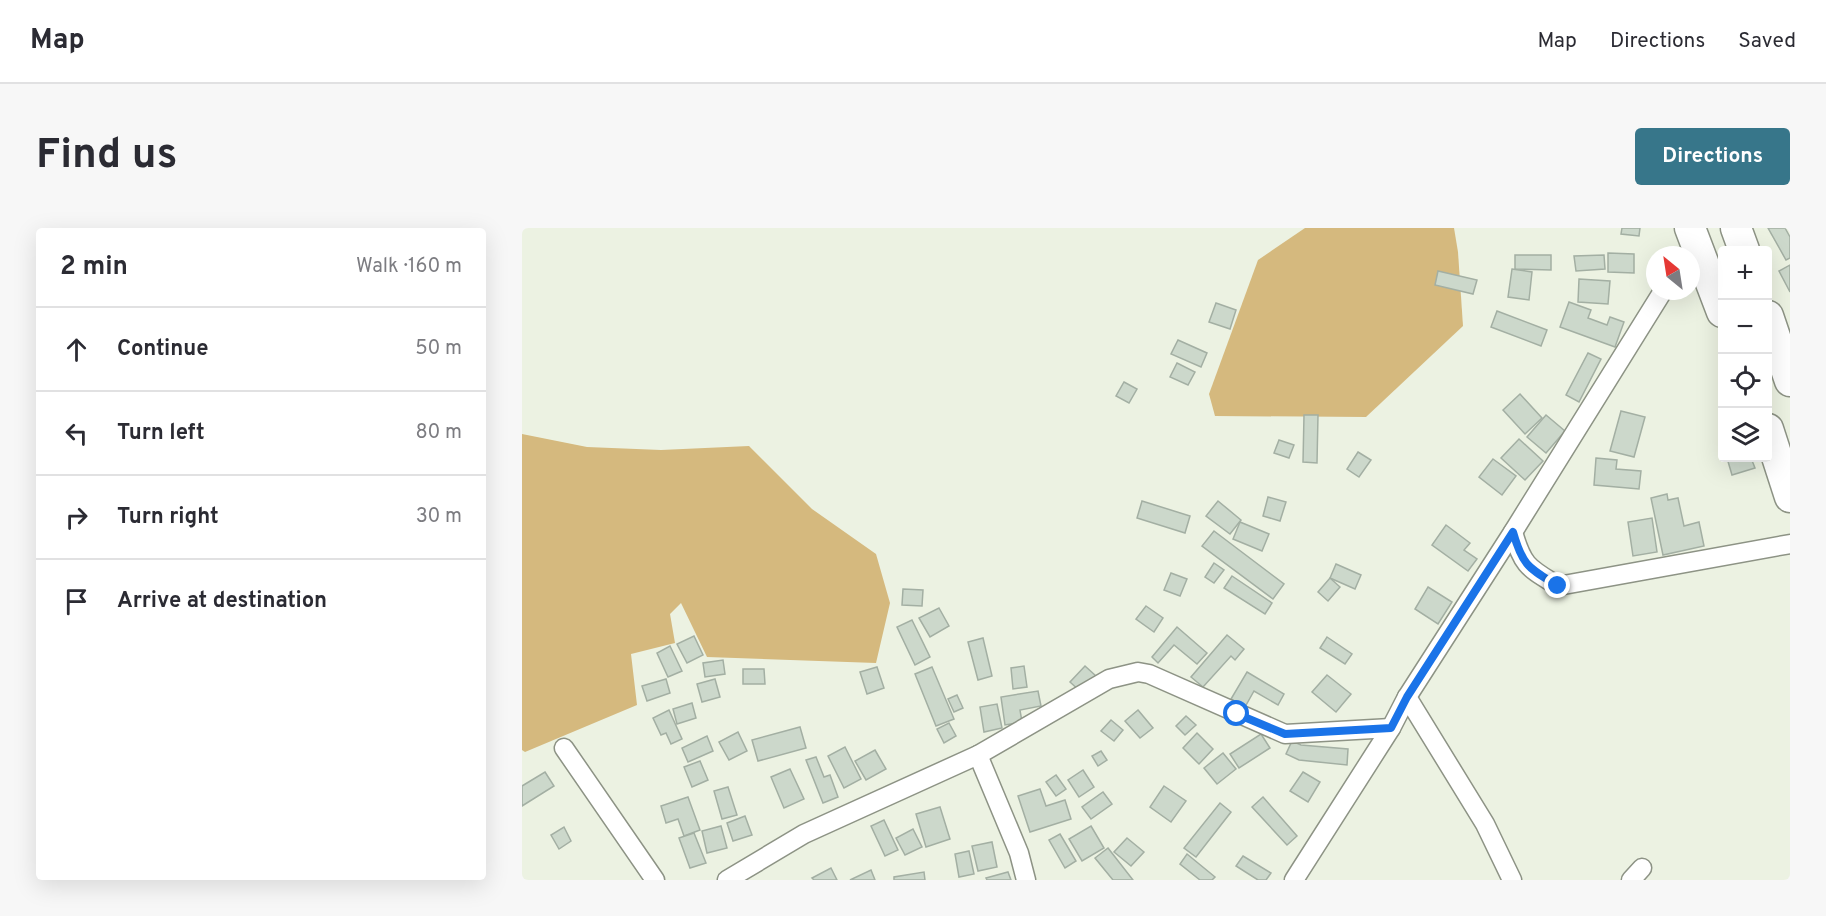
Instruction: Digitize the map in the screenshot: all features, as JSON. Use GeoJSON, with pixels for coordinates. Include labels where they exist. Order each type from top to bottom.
{"type":"FeatureCollection","features":[{"type":"Feature","properties":{"kind":"highway"},"geometry":{"type":"LineString","coordinates":[[1736,228],[1743,246]]}},
{"type":"Feature","properties":{"kind":"highway"},"geometry":{"type":"LineString","coordinates":[[1690,241],[1718,303]]}},
{"type":"Feature","properties":{"kind":"highway"},"geometry":{"type":"LineString","coordinates":[[1772,330],[1790,381]]}},
{"type":"Feature","properties":{"kind":"highway"},"geometry":{"type":"LineString","coordinates":[[1772,429],[1790,422]]}},
{"type":"Feature","properties":{"kind":"highway"},"geometry":{"type":"LineString","coordinates":[[1772,442],[1790,497]]}},
{"type":"Feature","properties":{"kind":"street"},"geometry":{"type":"LineString","coordinates":[[1294,880],[1657,300]]}},
{"type":"Feature","properties":{"kind":"street"},"geometry":{"type":"LineString","coordinates":[[1513,532],[1520,555],[1532,570],[1558,586],[1790,544]]}},
{"type":"Feature","properties":{"kind":"street"},"geometry":{"type":"LineString","coordinates":[[727,880],[804,834],[978,755],[1109,679],[1138,672],[1149,674],[1285,734],[1391,728]]}},
{"type":"Feature","properties":{"kind":"street"},"geometry":{"type":"LineString","coordinates":[[1407,697],[1485,824],[1512,880]]}},
{"type":"Feature","properties":{"kind":"street"},"geometry":{"type":"LineString","coordinates":[[564,748],[655,880]]}},
{"type":"Feature","properties":{"kind":"street"},"geometry":{"type":"LineString","coordinates":[[978,755],[1019,853],[1026,880]]}},
{"type":"Feature","properties":{"kind":"shaded area"},"geometry":{"type":"Polygon","coordinates":[[[1305,228],[1454,228],[1463,326],[1366,417],[1215,416],[1209,394],[1258,260],[1305,228]]]}},
{"type":"Feature","properties":{"kind":"shaded area"},"geometry":{"type":"Polygon","coordinates":[[[522,434],[587,447],[661,450],[749,446],[812,509],[876,554],[890,603],[876,663],[707,657],[681,603],[670,614],[675,643],[631,654],[637,705],[525,752],[522,750],[522,434]]]}},
{"type":"Feature","properties":{"kind":"building"},"geometry":{"type":"Polygon","coordinates":[[[1622,228],[1640,228],[1639,236],[1621,234],[1622,228]]]}},
{"type":"Feature","properties":{"kind":"building"},"geometry":{"type":"Polygon","coordinates":[[[1768,228],[1785,228],[1790,237],[1790,258],[1786,260],[1768,228]]]}},
{"type":"Feature","properties":{"kind":"building"},"geometry":{"type":"Polygon","coordinates":[[[1608,253],[1634,254],[1634,273],[1608,272],[1608,253]]]}},
{"type":"Feature","properties":{"kind":"building"},"geometry":{"type":"Polygon","coordinates":[[[1515,255],[1551,255],[1551,270],[1515,269],[1515,255]]]}},
{"type":"Feature","properties":{"kind":"building"},"geometry":{"type":"Polygon","coordinates":[[[1604,255],[1605,269],[1576,271],[1574,256],[1604,255]]]}},
{"type":"Feature","properties":{"kind":"building"},"geometry":{"type":"Polygon","coordinates":[[[1790,265],[1790,292],[1779,271],[1790,265]]]}},
{"type":"Feature","properties":{"kind":"building"},"geometry":{"type":"Polygon","coordinates":[[[1512,269],[1532,272],[1529,300],[1508,297],[1512,269]]]}},
{"type":"Feature","properties":{"kind":"building"},"geometry":{"type":"Polygon","coordinates":[[[1438,271],[1477,280],[1473,294],[1435,285],[1438,271]]]}},
{"type":"Feature","properties":{"kind":"building"},"geometry":{"type":"Polygon","coordinates":[[[1579,279],[1610,281],[1608,304],[1578,302],[1579,279]]]}},
{"type":"Feature","properties":{"kind":"building"},"geometry":{"type":"Polygon","coordinates":[[[1569,302],[1591,310],[1588,318],[1607,325],[1610,317],[1624,322],[1615,347],[1560,327],[1569,302]]]}},
{"type":"Feature","properties":{"kind":"building"},"geometry":{"type":"Polygon","coordinates":[[[1216,303],[1236,310],[1230,329],[1209,322],[1216,303]]]}},
{"type":"Feature","properties":{"kind":"building"},"geometry":{"type":"Polygon","coordinates":[[[1497,311],[1547,330],[1541,346],[1491,327],[1497,311]]]}},
{"type":"Feature","properties":{"kind":"building"},"geometry":{"type":"Polygon","coordinates":[[[1178,340],[1207,353],[1201,367],[1171,354],[1178,340]]]}},
{"type":"Feature","properties":{"kind":"building"},"geometry":{"type":"Polygon","coordinates":[[[1588,353],[1601,359],[1579,402],[1566,395],[1588,353]]]}},
{"type":"Feature","properties":{"kind":"building"},"geometry":{"type":"Polygon","coordinates":[[[1177,363],[1195,372],[1188,385],[1170,377],[1177,363]]]}},
{"type":"Feature","properties":{"kind":"building"},"geometry":{"type":"Polygon","coordinates":[[[1124,382],[1137,389],[1129,403],[1116,396],[1124,382]]]}},
{"type":"Feature","properties":{"kind":"building"},"geometry":{"type":"Polygon","coordinates":[[[1520,394],[1542,418],[1525,434],[1503,410],[1520,394]]]}},
{"type":"Feature","properties":{"kind":"building"},"geometry":{"type":"Polygon","coordinates":[[[1621,411],[1645,417],[1634,457],[1610,451],[1621,411]]]}},
{"type":"Feature","properties":{"kind":"building"},"geometry":{"type":"Polygon","coordinates":[[[1304,415],[1318,415],[1317,463],[1303,462],[1304,415]]]}},
{"type":"Feature","properties":{"kind":"building"},"geometry":{"type":"Polygon","coordinates":[[[1546,415],[1565,431],[1546,453],[1527,437],[1546,415]]]}},
{"type":"Feature","properties":{"kind":"building"},"geometry":{"type":"Polygon","coordinates":[[[1519,439],[1543,461],[1525,480],[1501,458],[1519,439]]]}},
{"type":"Feature","properties":{"kind":"building"},"geometry":{"type":"Polygon","coordinates":[[[1279,440],[1294,445],[1289,458],[1274,453],[1279,440]]]}},
{"type":"Feature","properties":{"kind":"building"},"geometry":{"type":"Polygon","coordinates":[[[1358,452],[1371,460],[1359,477],[1347,469],[1358,452]]]}},
{"type":"Feature","properties":{"kind":"building"},"geometry":{"type":"Polygon","coordinates":[[[1596,458],[1617,460],[1616,469],[1641,471],[1639,489],[1594,485],[1596,458]]]}},
{"type":"Feature","properties":{"kind":"building"},"geometry":{"type":"Polygon","coordinates":[[[1493,459],[1516,476],[1502,495],[1479,477],[1493,459]]]}},
{"type":"Feature","properties":{"kind":"building"},"geometry":{"type":"Polygon","coordinates":[[[1728,462],[1753,462],[1755,468],[1732,475],[1728,462]]]}},
{"type":"Feature","properties":{"kind":"building"},"geometry":{"type":"Polygon","coordinates":[[[1667,494],[1668,500],[1678,498],[1684,526],[1699,522],[1704,546],[1663,555],[1651,498],[1667,494]]]}},
{"type":"Feature","properties":{"kind":"building"},"geometry":{"type":"Polygon","coordinates":[[[1268,497],[1286,502],[1280,521],[1263,516],[1268,497]]]}},
{"type":"Feature","properties":{"kind":"building"},"geometry":{"type":"Polygon","coordinates":[[[1142,501],[1190,516],[1185,533],[1137,518],[1142,501]]]}},
{"type":"Feature","properties":{"kind":"building"},"geometry":{"type":"Polygon","coordinates":[[[1218,501],[1241,520],[1230,534],[1206,516],[1218,501]]]}},
{"type":"Feature","properties":{"kind":"building"},"geometry":{"type":"Polygon","coordinates":[[[1652,518],[1657,552],[1633,556],[1628,522],[1652,518]]]}},
{"type":"Feature","properties":{"kind":"building"},"geometry":{"type":"Polygon","coordinates":[[[1240,522],[1269,534],[1262,551],[1233,539],[1240,522]]]}},
{"type":"Feature","properties":{"kind":"building"},"geometry":{"type":"Polygon","coordinates":[[[1446,525],[1470,543],[1464,550],[1477,559],[1468,571],[1432,545],[1446,525]]]}},
{"type":"Feature","properties":{"kind":"building"},"geometry":{"type":"Polygon","coordinates":[[[1214,531],[1284,584],[1273,599],[1202,546],[1214,531]]]}},
{"type":"Feature","properties":{"kind":"building"},"geometry":{"type":"Polygon","coordinates":[[[1214,563],[1224,570],[1214,583],[1205,577],[1214,563]]]}},
{"type":"Feature","properties":{"kind":"building"},"geometry":{"type":"Polygon","coordinates":[[[1336,564],[1361,575],[1355,589],[1330,578],[1336,564]]]}},
{"type":"Feature","properties":{"kind":"building"},"geometry":{"type":"Polygon","coordinates":[[[1171,573],[1187,579],[1180,596],[1164,590],[1171,573]]]}},
{"type":"Feature","properties":{"kind":"building"},"geometry":{"type":"Polygon","coordinates":[[[1232,576],[1272,603],[1265,614],[1224,588],[1232,576]]]}},
{"type":"Feature","properties":{"kind":"building"},"geometry":{"type":"Polygon","coordinates":[[[1330,578],[1340,587],[1328,601],[1318,592],[1330,578]]]}},
{"type":"Feature","properties":{"kind":"building"},"geometry":{"type":"Polygon","coordinates":[[[1428,587],[1452,602],[1438,624],[1415,609],[1428,587]]]}},
{"type":"Feature","properties":{"kind":"building"},"geometry":{"type":"Polygon","coordinates":[[[903,589],[923,590],[922,606],[902,605],[903,589]]]}},
{"type":"Feature","properties":{"kind":"building"},"geometry":{"type":"Polygon","coordinates":[[[1146,606],[1163,618],[1154,632],[1136,619],[1146,606]]]}},
{"type":"Feature","properties":{"kind":"building"},"geometry":{"type":"Polygon","coordinates":[[[939,608],[949,626],[930,637],[919,618],[939,608]]]}},
{"type":"Feature","properties":{"kind":"building"},"geometry":{"type":"Polygon","coordinates":[[[912,620],[930,657],[915,665],[897,627],[912,620]]]}},
{"type":"Feature","properties":{"kind":"building"},"geometry":{"type":"Polygon","coordinates":[[[1177,627],[1207,653],[1197,664],[1174,645],[1158,663],[1152,657],[1177,627]]]}},
{"type":"Feature","properties":{"kind":"building"},"geometry":{"type":"Polygon","coordinates":[[[1227,635],[1244,649],[1235,660],[1231,656],[1203,687],[1191,677],[1227,635]]]}},
{"type":"Feature","properties":{"kind":"building"},"geometry":{"type":"Polygon","coordinates":[[[694,636],[703,655],[687,663],[677,644],[694,636]]]}},
{"type":"Feature","properties":{"kind":"building"},"geometry":{"type":"Polygon","coordinates":[[[1327,637],[1352,654],[1345,664],[1320,648],[1327,637]]]}},
{"type":"Feature","properties":{"kind":"building"},"geometry":{"type":"Polygon","coordinates":[[[983,638],[992,676],[978,680],[968,642],[983,638]]]}},
{"type":"Feature","properties":{"kind":"building"},"geometry":{"type":"Polygon","coordinates":[[[670,646],[682,671],[668,677],[657,653],[670,646]]]}},
{"type":"Feature","properties":{"kind":"building"},"geometry":{"type":"Polygon","coordinates":[[[723,660],[725,674],[705,677],[703,663],[723,660]]]}},
{"type":"Feature","properties":{"kind":"building"},"geometry":{"type":"Polygon","coordinates":[[[1024,666],[1027,687],[1013,689],[1011,668],[1024,666]]]}},
{"type":"Feature","properties":{"kind":"building"},"geometry":{"type":"Polygon","coordinates":[[[1085,666],[1096,676],[1081,692],[1070,682],[1085,666]]]}},
{"type":"Feature","properties":{"kind":"building"},"geometry":{"type":"Polygon","coordinates":[[[877,667],[884,688],[867,694],[860,672],[877,667]]]}},
{"type":"Feature","properties":{"kind":"building"},"geometry":{"type":"Polygon","coordinates":[[[932,667],[954,719],[936,726],[915,674],[932,667]]]}},
{"type":"Feature","properties":{"kind":"building"},"geometry":{"type":"Polygon","coordinates":[[[743,669],[764,669],[765,684],[743,684],[743,669]]]}},
{"type":"Feature","properties":{"kind":"building"},"geometry":{"type":"Polygon","coordinates":[[[1247,672],[1284,694],[1278,705],[1254,691],[1245,707],[1231,699],[1247,672]]]}},
{"type":"Feature","properties":{"kind":"building"},"geometry":{"type":"Polygon","coordinates":[[[1327,675],[1351,694],[1336,712],[1312,692],[1327,675]]]}},
{"type":"Feature","properties":{"kind":"building"},"geometry":{"type":"Polygon","coordinates":[[[666,679],[670,693],[647,701],[642,686],[666,679]]]}},
{"type":"Feature","properties":{"kind":"building"},"geometry":{"type":"Polygon","coordinates":[[[715,679],[720,697],[702,702],[697,684],[715,679]]]}},
{"type":"Feature","properties":{"kind":"building"},"geometry":{"type":"Polygon","coordinates":[[[1038,691],[1041,706],[1020,710],[1022,722],[1005,725],[1001,697],[1038,691]]]}},
{"type":"Feature","properties":{"kind":"building"},"geometry":{"type":"Polygon","coordinates":[[[957,695],[963,708],[954,712],[948,699],[957,695]]]}},
{"type":"Feature","properties":{"kind":"building"},"geometry":{"type":"Polygon","coordinates":[[[692,703],[696,718],[677,724],[673,709],[692,703]]]}},
{"type":"Feature","properties":{"kind":"building"},"geometry":{"type":"Polygon","coordinates":[[[997,704],[1002,728],[984,732],[980,707],[997,704]]]}},
{"type":"Feature","properties":{"kind":"building"},"geometry":{"type":"Polygon","coordinates":[[[669,710],[682,739],[671,744],[666,733],[661,735],[653,718],[669,710]]]}},
{"type":"Feature","properties":{"kind":"building"},"geometry":{"type":"Polygon","coordinates":[[[1138,710],[1153,728],[1140,738],[1125,721],[1138,710]]]}},
{"type":"Feature","properties":{"kind":"building"},"geometry":{"type":"Polygon","coordinates":[[[1186,716],[1196,725],[1185,735],[1176,726],[1186,716]]]}},
{"type":"Feature","properties":{"kind":"building"},"geometry":{"type":"Polygon","coordinates":[[[1111,720],[1123,730],[1114,741],[1101,731],[1111,720]]]}},
{"type":"Feature","properties":{"kind":"building"},"geometry":{"type":"Polygon","coordinates":[[[949,723],[956,736],[944,743],[937,729],[949,723]]]}},
{"type":"Feature","properties":{"kind":"building"},"geometry":{"type":"Polygon","coordinates":[[[800,727],[806,748],[758,761],[752,740],[800,727]]]}},
{"type":"Feature","properties":{"kind":"building"},"geometry":{"type":"Polygon","coordinates":[[[738,732],[747,751],[729,760],[719,742],[738,732]]]}},
{"type":"Feature","properties":{"kind":"building"},"geometry":{"type":"Polygon","coordinates":[[[1197,733],[1213,749],[1199,764],[1183,748],[1197,733]]]}},
{"type":"Feature","properties":{"kind":"building"},"geometry":{"type":"Polygon","coordinates":[[[1261,734],[1270,748],[1239,768],[1230,754],[1261,734]]]}},
{"type":"Feature","properties":{"kind":"building"},"geometry":{"type":"Polygon","coordinates":[[[707,736],[713,751],[688,762],[682,748],[707,736]]]}},
{"type":"Feature","properties":{"kind":"building"},"geometry":{"type":"Polygon","coordinates":[[[1292,741],[1301,745],[1348,749],[1347,765],[1299,760],[1286,754],[1292,741]]]}},
{"type":"Feature","properties":{"kind":"building"},"geometry":{"type":"Polygon","coordinates":[[[845,747],[861,779],[844,788],[828,756],[845,747]]]}},
{"type":"Feature","properties":{"kind":"building"},"geometry":{"type":"Polygon","coordinates":[[[875,750],[886,769],[866,780],[855,761],[875,750]]]}},
{"type":"Feature","properties":{"kind":"building"},"geometry":{"type":"Polygon","coordinates":[[[1101,751],[1107,760],[1098,766],[1092,756],[1101,751]]]}},
{"type":"Feature","properties":{"kind":"building"},"geometry":{"type":"Polygon","coordinates":[[[1223,753],[1236,769],[1217,784],[1204,768],[1223,753]]]}},
{"type":"Feature","properties":{"kind":"building"},"geometry":{"type":"Polygon","coordinates":[[[816,757],[824,777],[830,775],[838,797],[823,803],[806,760],[816,757]]]}},
{"type":"Feature","properties":{"kind":"building"},"geometry":{"type":"Polygon","coordinates":[[[700,761],[708,780],[692,787],[684,767],[700,761]]]}},
{"type":"Feature","properties":{"kind":"building"},"geometry":{"type":"Polygon","coordinates":[[[790,769],[804,799],[784,808],[771,777],[790,769]]]}},
{"type":"Feature","properties":{"kind":"building"},"geometry":{"type":"Polygon","coordinates":[[[1083,770],[1094,787],[1079,797],[1068,780],[1083,770]]]}},
{"type":"Feature","properties":{"kind":"building"},"geometry":{"type":"Polygon","coordinates":[[[545,772],[554,786],[522,806],[522,786],[545,772]]]}},
{"type":"Feature","properties":{"kind":"building"},"geometry":{"type":"Polygon","coordinates":[[[1303,772],[1320,782],[1308,802],[1290,791],[1303,772]]]}},
{"type":"Feature","properties":{"kind":"building"},"geometry":{"type":"Polygon","coordinates":[[[1056,775],[1066,789],[1056,796],[1046,782],[1056,775]]]}},
{"type":"Feature","properties":{"kind":"building"},"geometry":{"type":"Polygon","coordinates":[[[1164,786],[1186,801],[1171,822],[1150,807],[1164,786]]]}},
{"type":"Feature","properties":{"kind":"building"},"geometry":{"type":"Polygon","coordinates":[[[728,787],[737,815],[722,819],[714,791],[728,787]]]}},
{"type":"Feature","properties":{"kind":"building"},"geometry":{"type":"Polygon","coordinates":[[[1040,789],[1046,806],[1065,800],[1071,819],[1030,832],[1018,796],[1040,789]]]}},
{"type":"Feature","properties":{"kind":"building"},"geometry":{"type":"Polygon","coordinates":[[[1103,792],[1112,804],[1091,819],[1082,807],[1103,792]]]}},
{"type":"Feature","properties":{"kind":"building"},"geometry":{"type":"Polygon","coordinates":[[[688,797],[700,830],[684,836],[678,819],[666,823],[661,806],[688,797]]]}},
{"type":"Feature","properties":{"kind":"building"},"geometry":{"type":"Polygon","coordinates":[[[1263,797],[1297,836],[1287,845],[1252,807],[1263,797]]]}},
{"type":"Feature","properties":{"kind":"building"},"geometry":{"type":"Polygon","coordinates":[[[1220,803],[1231,812],[1196,857],[1184,848],[1220,803]]]}},
{"type":"Feature","properties":{"kind":"building"},"geometry":{"type":"Polygon","coordinates":[[[940,807],[950,839],[926,847],[916,814],[940,807]]]}},
{"type":"Feature","properties":{"kind":"building"},"geometry":{"type":"Polygon","coordinates":[[[745,816],[752,835],[733,841],[727,823],[745,816]]]}},
{"type":"Feature","properties":{"kind":"building"},"geometry":{"type":"Polygon","coordinates":[[[884,820],[898,850],[885,856],[871,826],[884,820]]]}},
{"type":"Feature","properties":{"kind":"building"},"geometry":{"type":"Polygon","coordinates":[[[721,826],[727,848],[707,853],[702,831],[721,826]]]}},
{"type":"Feature","properties":{"kind":"building"},"geometry":{"type":"Polygon","coordinates":[[[1091,826],[1104,848],[1082,861],[1069,839],[1091,826]]]}},
{"type":"Feature","properties":{"kind":"building"},"geometry":{"type":"Polygon","coordinates":[[[564,827],[571,841],[559,849],[551,835],[564,827]]]}},
{"type":"Feature","properties":{"kind":"building"},"geometry":{"type":"Polygon","coordinates":[[[913,829],[922,847],[905,855],[896,838],[913,829]]]}},
{"type":"Feature","properties":{"kind":"building"},"geometry":{"type":"Polygon","coordinates":[[[694,833],[706,863],[690,868],[679,838],[694,833]]]}},
{"type":"Feature","properties":{"kind":"building"},"geometry":{"type":"Polygon","coordinates":[[[1060,834],[1076,861],[1065,868],[1049,840],[1060,834]]]}},
{"type":"Feature","properties":{"kind":"building"},"geometry":{"type":"Polygon","coordinates":[[[1127,838],[1144,852],[1131,866],[1114,852],[1127,838]]]}},
{"type":"Feature","properties":{"kind":"building"},"geometry":{"type":"Polygon","coordinates":[[[992,842],[997,867],[978,871],[972,846],[992,842]]]}},
{"type":"Feature","properties":{"kind":"building"},"geometry":{"type":"Polygon","coordinates":[[[1108,848],[1133,880],[1113,880],[1095,858],[1108,848]]]}},
{"type":"Feature","properties":{"kind":"building"},"geometry":{"type":"Polygon","coordinates":[[[969,851],[974,874],[959,877],[955,854],[969,851]]]}},
{"type":"Feature","properties":{"kind":"building"},"geometry":{"type":"Polygon","coordinates":[[[1187,854],[1215,877],[1212,880],[1200,880],[1180,864],[1187,854]]]}},
{"type":"Feature","properties":{"kind":"building"},"geometry":{"type":"Polygon","coordinates":[[[1243,856],[1271,873],[1266,880],[1258,880],[1236,866],[1243,856]]]}},
{"type":"Feature","properties":{"kind":"building"},"geometry":{"type":"Polygon","coordinates":[[[831,868],[837,880],[814,880],[812,878],[831,868]]]}},
{"type":"Feature","properties":{"kind":"building"},"geometry":{"type":"Polygon","coordinates":[[[871,870],[875,880],[850,880],[871,870]]]}},
{"type":"Feature","properties":{"kind":"building"},"geometry":{"type":"Polygon","coordinates":[[[924,872],[925,880],[894,880],[894,877],[924,872]]]}},
{"type":"Feature","properties":{"kind":"building"},"geometry":{"type":"Polygon","coordinates":[[[1008,872],[1011,880],[987,880],[986,878],[1008,872]]]}},
{"type":"Feature","properties":{"kind":"route"},"geometry":{"type":"LineString","coordinates":[[1237,714],[1285,734],[1391,728],[1407,697],[1513,532],[1520,555],[1532,570],[1558,586]]}}]}
